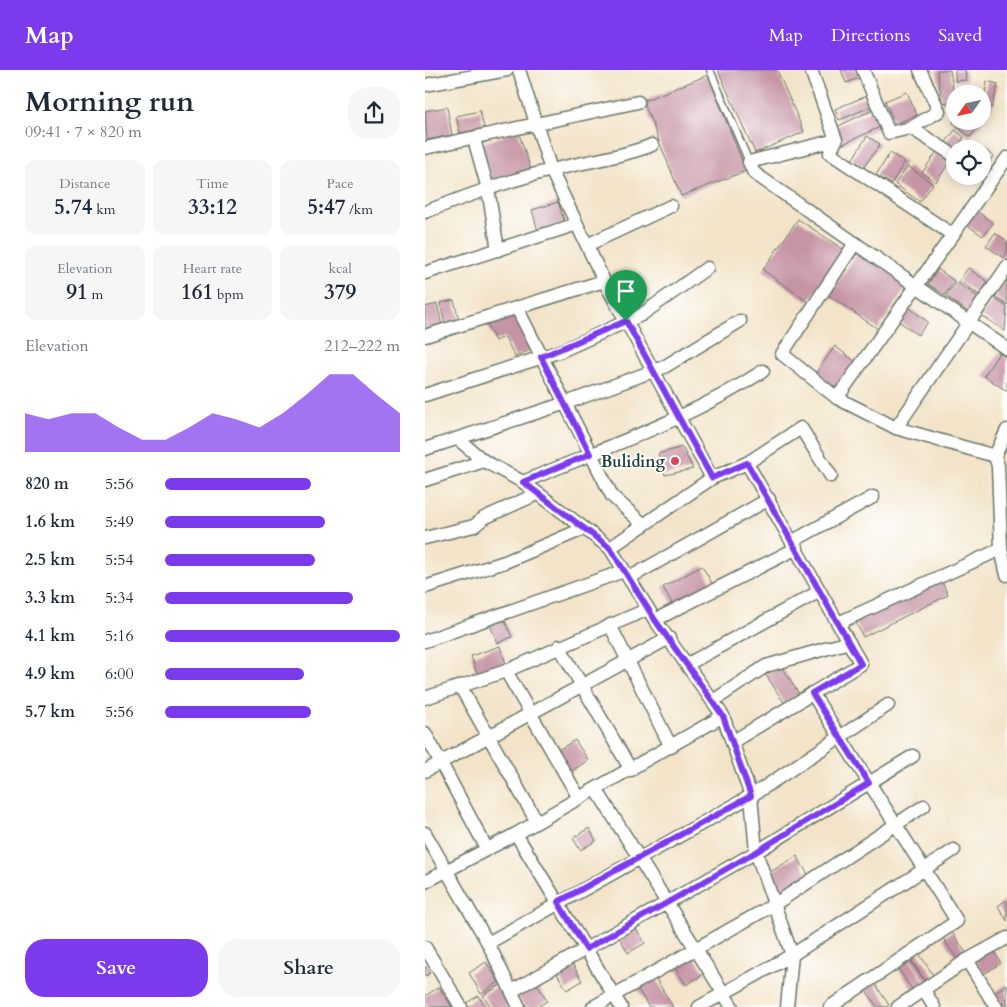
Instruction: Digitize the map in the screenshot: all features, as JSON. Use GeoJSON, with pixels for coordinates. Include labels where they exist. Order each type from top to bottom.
{"type":"FeatureCollection","features":[{"type":"Feature","properties":{"kind":"street"},"geometry":{"type":"LineString","coordinates":[[425,85],[507,70]]}},
{"type":"Feature","properties":{"kind":"street"},"geometry":{"type":"LineString","coordinates":[[519,70],[551,170],[604,281],[712,478]]}},
{"type":"Feature","properties":{"kind":"street"},"geometry":{"type":"LineString","coordinates":[[811,70],[836,140],[830,153],[953,235]]}},
{"type":"Feature","properties":{"kind":"street"},"geometry":{"type":"LineString","coordinates":[[863,70],[889,133],[911,128],[939,111],[920,70]]}},
{"type":"Feature","properties":{"kind":"street"},"geometry":{"type":"LineString","coordinates":[[425,148],[474,139],[638,102]]}},
{"type":"Feature","properties":{"kind":"street"},"geometry":{"type":"LineString","coordinates":[[911,128],[946,150]]}},
{"type":"Feature","properties":{"kind":"street"},"geometry":{"type":"LineString","coordinates":[[474,139],[487,189],[498,250]]}},
{"type":"Feature","properties":{"kind":"street"},"geometry":{"type":"LineString","coordinates":[[836,140],[749,162],[754,173],[1007,349]]}},
{"type":"Feature","properties":{"kind":"street"},"geometry":{"type":"LineString","coordinates":[[425,212],[487,189],[551,170],[636,151],[652,145]]}},
{"type":"Feature","properties":{"kind":"street"},"geometry":{"type":"LineString","coordinates":[[991,173],[1007,158]]}},
{"type":"Feature","properties":{"kind":"street"},"geometry":{"type":"LineString","coordinates":[[837,398],[953,235],[982,185]]}},
{"type":"Feature","properties":{"kind":"street"},"geometry":{"type":"LineString","coordinates":[[587,245],[671,206]]}},
{"type":"Feature","properties":{"kind":"street"},"geometry":{"type":"LineString","coordinates":[[425,273],[577,224]]}},
{"type":"Feature","properties":{"kind":"street"},"geometry":{"type":"LineString","coordinates":[[855,243],[781,354],[837,398],[896,428],[1000,463]]}},
{"type":"Feature","properties":{"kind":"street"},"geometry":{"type":"LineString","coordinates":[[896,428],[1007,267]]}},
{"type":"Feature","properties":{"kind":"street"},"geometry":{"type":"LineString","coordinates":[[425,395],[541,357],[641,315],[707,268]]}},
{"type":"Feature","properties":{"kind":"street"},"geometry":{"type":"LineString","coordinates":[[425,336],[604,281]]}},
{"type":"Feature","properties":{"kind":"street"},"geometry":{"type":"LineString","coordinates":[[517,308],[612,496],[644,525]]}},
{"type":"Feature","properties":{"kind":"street"},"geometry":{"type":"LineString","coordinates":[[425,449],[459,440],[654,371],[740,321]]}},
{"type":"Feature","properties":{"kind":"street"},"geometry":{"type":"LineString","coordinates":[[523,482],[679,417],[730,393],[763,371]]}},
{"type":"Feature","properties":{"kind":"street"},"geometry":{"type":"LineString","coordinates":[[610,548],[712,478],[747,463],[801,428],[831,476]]}},
{"type":"Feature","properties":{"kind":"street"},"geometry":{"type":"LineString","coordinates":[[1007,430],[1000,463],[1004,534],[1001,550],[1007,575]]}},
{"type":"Feature","properties":{"kind":"street"},"geometry":{"type":"LineString","coordinates":[[459,440],[484,461],[523,482],[610,548],[655,620],[723,716],[751,796],[756,852],[792,955],[787,1007]]}},
{"type":"Feature","properties":{"kind":"street"},"geometry":{"type":"LineString","coordinates":[[425,480],[484,461]]}},
{"type":"Feature","properties":{"kind":"street"},"geometry":{"type":"LineString","coordinates":[[732,742],[861,664],[747,463]]}},
{"type":"Feature","properties":{"kind":"street"},"geometry":{"type":"LineString","coordinates":[[425,538],[474,526],[484,518],[537,494]]}},
{"type":"Feature","properties":{"kind":"street"},"geometry":{"type":"LineString","coordinates":[[655,620],[795,545],[873,497]]}},
{"type":"Feature","properties":{"kind":"street"},"geometry":{"type":"LineString","coordinates":[[425,641],[627,575],[769,499]]}},
{"type":"Feature","properties":{"kind":"street"},"geometry":{"type":"LineString","coordinates":[[425,587],[505,562],[583,529]]}},
{"type":"Feature","properties":{"kind":"street"},"geometry":{"type":"LineString","coordinates":[[838,623],[1001,550]]}},
{"type":"Feature","properties":{"kind":"street"},"geometry":{"type":"LineString","coordinates":[[688,664],[820,590]]}},
{"type":"Feature","properties":{"kind":"street"},"geometry":{"type":"LineString","coordinates":[[425,698],[506,671],[559,646],[648,609]]}},
{"type":"Feature","properties":{"kind":"street"},"geometry":{"type":"LineString","coordinates":[[610,625],[671,747]]}},
{"type":"Feature","properties":{"kind":"street"},"geometry":{"type":"LineString","coordinates":[[425,771],[669,638]]}},
{"type":"Feature","properties":{"kind":"street"},"geometry":{"type":"LineString","coordinates":[[713,701],[767,666],[849,642]]}},
{"type":"Feature","properties":{"kind":"street"},"geometry":{"type":"LineString","coordinates":[[559,646],[631,770]]}},
{"type":"Feature","properties":{"kind":"street"},"geometry":{"type":"LineString","coordinates":[[506,671],[579,798]]}},
{"type":"Feature","properties":{"kind":"street"},"geometry":{"type":"LineString","coordinates":[[460,686],[537,822]]}},
{"type":"Feature","properties":{"kind":"street"},"geometry":{"type":"LineString","coordinates":[[812,693],[957,921],[830,1007]]}},
{"type":"Feature","properties":{"kind":"street"},"geometry":{"type":"LineString","coordinates":[[488,943],[558,902],[751,796],[888,705]]}},
{"type":"Feature","properties":{"kind":"street"},"geometry":{"type":"LineString","coordinates":[[425,882],[517,834],[723,716]]}},
{"type":"Feature","properties":{"kind":"street"},"geometry":{"type":"LineString","coordinates":[[425,733],[487,850]]}},
{"type":"Feature","properties":{"kind":"street"},"geometry":{"type":"LineString","coordinates":[[512,990],[756,852],[913,756]]}},
{"type":"Feature","properties":{"kind":"street"},"geometry":{"type":"LineString","coordinates":[[596,789],[732,1007]]}},
{"type":"Feature","properties":{"kind":"street"},"geometry":{"type":"LineString","coordinates":[[593,1007],[775,904],[924,806]]}},
{"type":"Feature","properties":{"kind":"street"},"geometry":{"type":"LineString","coordinates":[[425,834],[488,943],[519,1007]]}},
{"type":"Feature","properties":{"kind":"street"},"geometry":{"type":"LineString","coordinates":[[517,834],[621,1007]]}},
{"type":"Feature","properties":{"kind":"street"},"geometry":{"type":"LineString","coordinates":[[699,1007],[792,955],[954,850]]}},
{"type":"Feature","properties":{"kind":"street"},"geometry":{"type":"LineString","coordinates":[[898,1007],[967,960],[1007,938]]}},
{"type":"Feature","properties":{"kind":"street"},"geometry":{"type":"LineString","coordinates":[[425,948],[461,1007]]}},
{"type":"Feature","properties":{"kind":"street"},"geometry":{"type":"LineString","coordinates":[[967,960],[995,1007]]}},
{"type":"Feature","properties":{"kind":"street"},"geometry":{"type":"LineString","coordinates":[[924,990],[934,1007]]}},
{"type":"Feature","properties":{"kind":"lane"},"geometry":{"type":"LineString","coordinates":[[710,70],[749,162]]}},
{"type":"Feature","properties":{"kind":"building"},"geometry":{"type":"Polygon","coordinates":[[[718,70],[777,70],[804,132],[755,153],[718,70]]]}},
{"type":"Feature","properties":{"kind":"building"},"geometry":{"type":"Polygon","coordinates":[[[841,70],[856,70],[859,78],[846,83],[841,70]]]}},
{"type":"Feature","properties":{"kind":"building"},"geometry":{"type":"Polygon","coordinates":[[[937,70],[950,70],[952,85],[946,85],[946,102],[942,103],[937,70]]]}},
{"type":"Feature","properties":{"kind":"building"},"geometry":{"type":"Polygon","coordinates":[[[955,70],[965,70],[966,80],[955,81],[955,70]]]}},
{"type":"Feature","properties":{"kind":"building"},"geometry":{"type":"Polygon","coordinates":[[[708,75],[746,171],[681,196],[643,101],[708,75]]]}},
{"type":"Feature","properties":{"kind":"building"},"geometry":{"type":"Polygon","coordinates":[[[987,81],[998,84],[992,108],[991,85],[986,85],[987,81]]]}},
{"type":"Feature","properties":{"kind":"building"},"geometry":{"type":"Polygon","coordinates":[[[907,92],[917,115],[895,124],[885,101],[907,92]]]}},
{"type":"Feature","properties":{"kind":"building"},"geometry":{"type":"Polygon","coordinates":[[[871,94],[875,105],[839,120],[835,109],[871,94]]]}},
{"type":"Feature","properties":{"kind":"building"},"geometry":{"type":"Polygon","coordinates":[[[447,107],[452,135],[427,140],[425,111],[447,107]]]}},
{"type":"Feature","properties":{"kind":"building"},"geometry":{"type":"Polygon","coordinates":[[[875,109],[882,126],[841,145],[834,128],[875,109]]]}},
{"type":"Feature","properties":{"kind":"building"},"geometry":{"type":"Polygon","coordinates":[[[480,111],[484,128],[460,133],[456,116],[480,111]]]}},
{"type":"Feature","properties":{"kind":"building"},"geometry":{"type":"Polygon","coordinates":[[[955,130],[964,137],[962,140],[948,140],[955,130]]]}},
{"type":"Feature","properties":{"kind":"building"},"geometry":{"type":"Polygon","coordinates":[[[962,130],[976,130],[970,137],[962,130]]]}},
{"type":"Feature","properties":{"kind":"building"},"geometry":{"type":"Polygon","coordinates":[[[518,131],[531,170],[493,182],[480,144],[518,131]]]}},
{"type":"Feature","properties":{"kind":"building"},"geometry":{"type":"Polygon","coordinates":[[[867,136],[880,144],[864,167],[852,160],[867,136]]]}},
{"type":"Feature","properties":{"kind":"building"},"geometry":{"type":"Polygon","coordinates":[[[938,150],[946,156],[946,167],[936,182],[922,173],[938,150]]]}},
{"type":"Feature","properties":{"kind":"building"},"geometry":{"type":"Polygon","coordinates":[[[890,153],[905,162],[891,184],[876,175],[890,153]]]}},
{"type":"Feature","properties":{"kind":"building"},"geometry":{"type":"Polygon","coordinates":[[[908,166],[933,184],[920,202],[895,184],[908,166]]]}},
{"type":"Feature","properties":{"kind":"building"},"geometry":{"type":"Polygon","coordinates":[[[558,202],[565,223],[538,231],[532,210],[558,202]]]}},
{"type":"Feature","properties":{"kind":"building"},"geometry":{"type":"Polygon","coordinates":[[[974,209],[993,223],[983,236],[964,223],[974,209]]]}},
{"type":"Feature","properties":{"kind":"building"},"geometry":{"type":"Polygon","coordinates":[[[798,219],[844,250],[808,302],[763,270],[798,219]]]}},
{"type":"Feature","properties":{"kind":"building"},"geometry":{"type":"Polygon","coordinates":[[[995,233],[1007,241],[1007,253],[1004,258],[986,246],[995,233]]]}},
{"type":"Feature","properties":{"kind":"building"},"geometry":{"type":"Polygon","coordinates":[[[859,251],[908,285],[878,329],[828,295],[859,251]]]}},
{"type":"Feature","properties":{"kind":"building"},"geometry":{"type":"Polygon","coordinates":[[[968,268],[988,282],[979,295],[959,281],[968,268]]]}},
{"type":"Feature","properties":{"kind":"building"},"geometry":{"type":"Polygon","coordinates":[[[938,269],[954,281],[945,295],[928,284],[938,269]]]}},
{"type":"Feature","properties":{"kind":"building"},"geometry":{"type":"Polygon","coordinates":[[[1007,279],[1007,305],[995,297],[1007,279]]]}},
{"type":"Feature","properties":{"kind":"building"},"geometry":{"type":"Polygon","coordinates":[[[956,282],[978,297],[968,312],[946,296],[956,282]]]}},
{"type":"Feature","properties":{"kind":"building"},"geometry":{"type":"Polygon","coordinates":[[[994,298],[1007,307],[1005,331],[982,316],[994,298]]]}},
{"type":"Feature","properties":{"kind":"building"},"geometry":{"type":"Polygon","coordinates":[[[454,300],[460,324],[446,328],[440,303],[454,300]]]}},
{"type":"Feature","properties":{"kind":"building"},"geometry":{"type":"Polygon","coordinates":[[[437,304],[443,330],[425,334],[425,307],[437,304]]]}},
{"type":"Feature","properties":{"kind":"building"},"geometry":{"type":"Polygon","coordinates":[[[907,306],[928,322],[918,335],[897,320],[907,306]]]}},
{"type":"Feature","properties":{"kind":"building"},"geometry":{"type":"Polygon","coordinates":[[[517,313],[534,348],[515,357],[505,337],[495,341],[486,322],[517,313]]]}},
{"type":"Feature","properties":{"kind":"building"},"geometry":{"type":"Polygon","coordinates":[[[835,346],[857,363],[838,389],[816,373],[835,346]]]}},
{"type":"Feature","properties":{"kind":"building"},"geometry":{"type":"Polygon","coordinates":[[[999,353],[1007,358],[1007,391],[984,376],[999,353]]]}},
{"type":"Feature","properties":{"kind":"building","name":"Buliding"},"geometry":{"type":"Polygon","coordinates":[[[682,447],[693,469],[665,475],[658,454],[682,447]]]}},
{"type":"Feature","properties":{"kind":"building"},"geometry":{"type":"Polygon","coordinates":[[[702,566],[713,585],[674,607],[663,587],[702,566]]]}},
{"type":"Feature","properties":{"kind":"building"},"geometry":{"type":"Polygon","coordinates":[[[941,580],[948,595],[863,637],[856,623],[941,580]]]}},
{"type":"Feature","properties":{"kind":"building"},"geometry":{"type":"Polygon","coordinates":[[[503,617],[512,637],[498,643],[489,623],[503,617]]]}},
{"type":"Feature","properties":{"kind":"building"},"geometry":{"type":"Polygon","coordinates":[[[500,646],[506,664],[477,674],[471,656],[500,646]]]}},
{"type":"Feature","properties":{"kind":"building"},"geometry":{"type":"Polygon","coordinates":[[[781,665],[799,694],[785,704],[766,675],[781,665]]]}},
{"type":"Feature","properties":{"kind":"building"},"geometry":{"type":"Polygon","coordinates":[[[575,740],[588,760],[569,773],[555,752],[575,740]]]}},
{"type":"Feature","properties":{"kind":"building"},"geometry":{"type":"Polygon","coordinates":[[[589,828],[596,841],[580,850],[573,838],[589,828]]]}},
{"type":"Feature","properties":{"kind":"building"},"geometry":{"type":"Polygon","coordinates":[[[797,856],[810,878],[780,896],[767,874],[797,856]]]}},
{"type":"Feature","properties":{"kind":"building"},"geometry":{"type":"Polygon","coordinates":[[[1006,900],[1007,902],[1007,921],[998,906],[1006,900]]]}},
{"type":"Feature","properties":{"kind":"building"},"geometry":{"type":"Polygon","coordinates":[[[634,925],[645,943],[628,953],[618,935],[634,925]]]}},
{"type":"Feature","properties":{"kind":"building"},"geometry":{"type":"Polygon","coordinates":[[[952,932],[968,956],[959,962],[943,938],[952,932]]]}},
{"type":"Feature","properties":{"kind":"building"},"geometry":{"type":"Polygon","coordinates":[[[992,948],[1001,963],[984,974],[975,959],[992,948]]]}},
{"type":"Feature","properties":{"kind":"building"},"geometry":{"type":"Polygon","coordinates":[[[918,952],[935,978],[927,983],[909,957],[918,952]]]}},
{"type":"Feature","properties":{"kind":"building"},"geometry":{"type":"Polygon","coordinates":[[[694,956],[705,973],[686,985],[675,967],[694,956]]]}},
{"type":"Feature","properties":{"kind":"building"},"geometry":{"type":"Polygon","coordinates":[[[909,959],[926,984],[914,992],[897,967],[909,959]]]}},
{"type":"Feature","properties":{"kind":"building"},"geometry":{"type":"Polygon","coordinates":[[[486,962],[499,982],[481,994],[469,973],[486,962]]]}},
{"type":"Feature","properties":{"kind":"building"},"geometry":{"type":"Polygon","coordinates":[[[572,963],[582,981],[567,990],[556,972],[572,963]]]}},
{"type":"Feature","properties":{"kind":"building"},"geometry":{"type":"Polygon","coordinates":[[[425,966],[430,973],[425,976],[425,966]]]}},
{"type":"Feature","properties":{"kind":"building"},"geometry":{"type":"Polygon","coordinates":[[[655,977],[673,1007],[649,1007],[637,988],[655,977]]]}},
{"type":"Feature","properties":{"kind":"building"},"geometry":{"type":"Polygon","coordinates":[[[873,981],[889,1005],[886,1007],[877,1007],[864,987],[873,981]]]}},
{"type":"Feature","properties":{"kind":"building"},"geometry":{"type":"Polygon","coordinates":[[[536,982],[547,1001],[537,1007],[524,1007],[516,993],[536,982]]]}},
{"type":"Feature","properties":{"kind":"building"},"geometry":{"type":"Polygon","coordinates":[[[1007,984],[1007,1007],[1005,1007],[995,992],[1007,984]]]}},
{"type":"Feature","properties":{"kind":"building"},"geometry":{"type":"Polygon","coordinates":[[[501,985],[514,1007],[491,1007],[483,995],[501,985]]]}},
{"type":"Feature","properties":{"kind":"building"},"geometry":{"type":"Polygon","coordinates":[[[439,987],[452,1007],[428,1007],[425,1002],[425,996],[439,987]]]}},
{"type":"Feature","properties":{"kind":"building"},"geometry":{"type":"Polygon","coordinates":[[[478,996],[486,1007],[464,1007],[463,1005],[478,996]]]}},
{"type":"Feature","properties":{"kind":"place","name":"Buliding"},"geometry":{"type":"Point","coordinates":[675,461]}},
{"type":"Feature","properties":{"kind":"route"},"geometry":{"type":"LineString","coordinates":[[626,321],[712,478],[747,463],[861,664],[812,693],[869,783],[756,852],[586,949],[558,902],[751,796],[723,716],[655,620],[610,548],[523,482],[590,454],[566,403],[541,357],[561,351],[626,321]]}}]}
